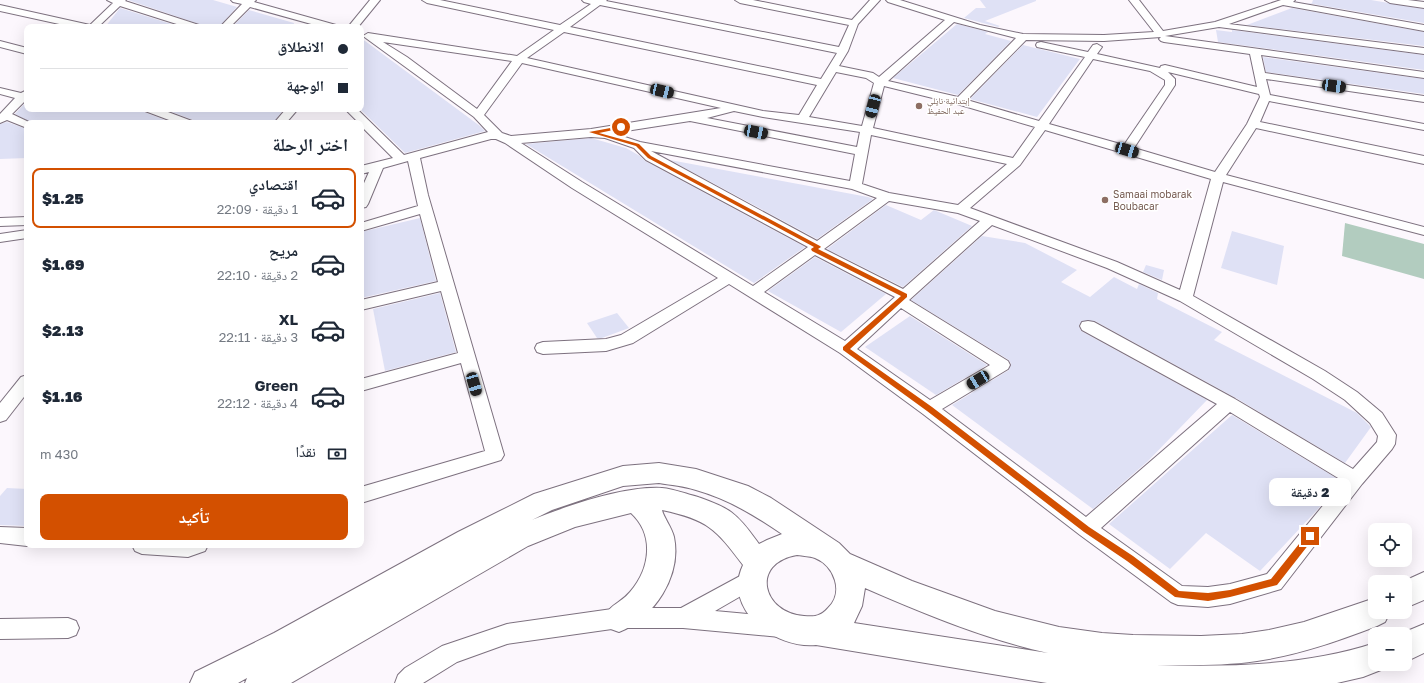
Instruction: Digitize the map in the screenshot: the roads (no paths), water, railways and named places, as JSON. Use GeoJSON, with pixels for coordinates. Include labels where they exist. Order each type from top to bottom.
{"type":"FeatureCollection","features":[{"type":"Feature","properties":{"kind":"highway"},"geometry":{"type":"LineString","coordinates":[[206,683],[285,643],[468,540],[543,502],[623,476],[659,473],[696,479],[739,494],[762,506],[835,558],[849,575],[852,589],[850,604],[843,616],[832,625],[817,631]]}},
{"type":"Feature","properties":{"kind":"highway"},"geometry":{"type":"LineString","coordinates":[[261,683],[518,538],[570,517],[605,507],[635,501],[662,499],[703,510],[721,520],[734,532],[755,571]]}},
{"type":"Feature","properties":{"kind":"highway"},"geometry":{"type":"LineString","coordinates":[[619,618],[638,604],[652,586],[660,567],[662,548],[658,530],[649,514],[635,501]]}},
{"type":"Feature","properties":{"kind":"highway"},"geometry":{"type":"LineString","coordinates":[[1368,615],[1282,642],[1224,650],[1142,650],[1092,646],[1043,638],[1000,627],[953,612],[900,590],[814,546],[803,544],[781,546],[768,553],[755,571],[753,593],[760,608],[770,619],[784,628],[800,632],[817,631],[1040,667],[1129,679],[1215,682],[1310,674],[1368,660]]}},
{"type":"Feature","properties":{"kind":"highway"},"geometry":{"type":"LineString","coordinates":[[1412,591],[1424,585]]}},
{"type":"Feature","properties":{"kind":"highway"},"geometry":{"type":"LineString","coordinates":[[1412,644],[1424,638]]}},
{"type":"Feature","properties":{"kind":"street"},"geometry":{"type":"LineString","coordinates":[[236,0],[249,2],[323,24]]}},
{"type":"Feature","properties":{"kind":"street"},"geometry":{"type":"LineString","coordinates":[[355,24],[373,0]]}},
{"type":"Feature","properties":{"kind":"street"},"geometry":{"type":"LineString","coordinates":[[427,0],[822,83]]}},
{"type":"Feature","properties":{"kind":"street"},"geometry":{"type":"LineString","coordinates":[[587,0],[600,1],[843,51]]}},
{"type":"Feature","properties":{"kind":"street"},"geometry":{"type":"LineString","coordinates":[[740,0],[854,23]]}},
{"type":"Feature","properties":{"kind":"street"},"geometry":{"type":"LineString","coordinates":[[802,118],[822,83],[843,51],[854,23],[875,0]]}},
{"type":"Feature","properties":{"kind":"street"},"geometry":{"type":"LineString","coordinates":[[891,0],[914,3],[978,27],[1022,39],[1152,69],[1164,74],[1170,79],[1170,85],[1127,150]]}},
{"type":"Feature","properties":{"kind":"street"},"geometry":{"type":"LineString","coordinates":[[1134,0],[1161,34]]}},
{"type":"Feature","properties":{"kind":"street"},"geometry":{"type":"LineString","coordinates":[[1390,0],[1424,5]]}},
{"type":"Feature","properties":{"kind":"street"},"geometry":{"type":"LineString","coordinates":[[96,24],[117,1],[187,24]]}},
{"type":"Feature","properties":{"kind":"street"},"geometry":{"type":"LineString","coordinates":[[478,115],[519,59],[600,1]]}},
{"type":"Feature","properties":{"kind":"street"},"geometry":{"type":"LineString","coordinates":[[960,101],[1022,39],[1104,38],[1161,34],[1217,25],[1287,1],[1424,28]]}},
{"type":"Feature","properties":{"kind":"street"},"geometry":{"type":"LineString","coordinates":[[228,24],[249,2]]}},
{"type":"Feature","properties":{"kind":"street"},"geometry":{"type":"LineString","coordinates":[[0,8],[72,24]]}},
{"type":"Feature","properties":{"kind":"street"},"geometry":{"type":"LineString","coordinates":[[855,186],[866,130],[880,82],[953,18]]}},
{"type":"Feature","properties":{"kind":"street"},"geometry":{"type":"LineString","coordinates":[[1217,25],[1424,50]]}},
{"type":"Feature","properties":{"kind":"street"},"geometry":{"type":"LineString","coordinates":[[365,35],[519,59],[763,114],[802,118],[866,130],[1016,162]]}},
{"type":"Feature","properties":{"kind":"street"},"geometry":{"type":"LineString","coordinates":[[365,35],[403,59],[478,115],[504,138],[577,185],[846,349],[929,409],[1087,529],[1130,558],[1178,594],[1208,597],[1230,594],[1274,582],[1355,479],[1386,444],[1387,435],[1376,418],[1351,396],[1319,375],[1185,298],[1112,265],[988,221],[961,209],[887,197],[855,186],[783,174],[638,145],[591,132]]}},
{"type":"Feature","properties":{"kind":"street"},"geometry":{"type":"LineString","coordinates":[[1136,35],[1424,75]]}},
{"type":"Feature","properties":{"kind":"street"},"geometry":{"type":"LineString","coordinates":[[961,209],[1016,162],[1104,38]]}},
{"type":"Feature","properties":{"kind":"street"},"geometry":{"type":"LineString","coordinates":[[0,44],[24,50]]}},
{"type":"Feature","properties":{"kind":"street"},"geometry":{"type":"LineString","coordinates":[[1185,298],[1218,177],[1253,124],[1264,94],[1255,52]]}},
{"type":"Feature","properties":{"kind":"street"},"geometry":{"type":"LineString","coordinates":[[832,68],[869,75],[880,82],[960,101],[1043,124],[1218,177],[1424,232]]}},
{"type":"Feature","properties":{"kind":"street"},"geometry":{"type":"LineString","coordinates":[[1165,68],[1264,94],[1424,127]]}},
{"type":"Feature","properties":{"kind":"street"},"geometry":{"type":"LineString","coordinates":[[1260,75],[1424,99]]}},
{"type":"Feature","properties":{"kind":"street"},"geometry":{"type":"LineString","coordinates":[[0,91],[24,95]]}},
{"type":"Feature","properties":{"kind":"street"},"geometry":{"type":"LineString","coordinates":[[24,96],[2,118],[24,124]]}},
{"type":"Feature","properties":{"kind":"street"},"geometry":{"type":"LineString","coordinates":[[364,169],[407,158],[504,138],[591,132],[689,117],[733,107]]}},
{"type":"Feature","properties":{"kind":"street"},"geometry":{"type":"LineString","coordinates":[[157,112],[179,120]]}},
{"type":"Feature","properties":{"kind":"street"},"geometry":{"type":"LineString","coordinates":[[283,120],[289,112]]}},
{"type":"Feature","properties":{"kind":"street"},"geometry":{"type":"LineString","coordinates":[[354,112],[364,120]]}},
{"type":"Feature","properties":{"kind":"street"},"geometry":{"type":"LineString","coordinates":[[689,117],[862,152]]}},
{"type":"Feature","properties":{"kind":"street"},"geometry":{"type":"LineString","coordinates":[[364,120],[407,158],[425,208],[495,455],[364,495]]}},
{"type":"Feature","properties":{"kind":"street"},"geometry":{"type":"LineString","coordinates":[[1253,124],[1424,160]]}},
{"type":"Feature","properties":{"kind":"street"},"geometry":{"type":"LineString","coordinates":[[638,145],[650,157],[816,248],[902,298],[1002,365],[929,409]]}},
{"type":"Feature","properties":{"kind":"street"},"geometry":{"type":"LineString","coordinates":[[364,197],[378,166]]}},
{"type":"Feature","properties":{"kind":"street"},"geometry":{"type":"LineString","coordinates":[[753,293],[887,197]]}},
{"type":"Feature","properties":{"kind":"street"},"geometry":{"type":"LineString","coordinates":[[364,226],[425,208]]}},
{"type":"Feature","properties":{"kind":"street"},"geometry":{"type":"LineString","coordinates":[[0,222],[24,220]]}},
{"type":"Feature","properties":{"kind":"street"},"geometry":{"type":"LineString","coordinates":[[846,349],[988,221]]}},
{"type":"Feature","properties":{"kind":"street"},"geometry":{"type":"LineString","coordinates":[[0,238],[24,234]]}},
{"type":"Feature","properties":{"kind":"street"},"geometry":{"type":"LineString","coordinates":[[543,348],[606,345],[627,339],[730,277]]}},
{"type":"Feature","properties":{"kind":"street"},"geometry":{"type":"LineString","coordinates":[[364,304],[446,285]]}},
{"type":"Feature","properties":{"kind":"street"},"geometry":{"type":"LineString","coordinates":[[1088,326],[1229,403],[1355,479]]}},
{"type":"Feature","properties":{"kind":"street"},"geometry":{"type":"LineString","coordinates":[[364,384],[466,356]]}},
{"type":"Feature","properties":{"kind":"street"},"geometry":{"type":"LineString","coordinates":[[0,414],[24,386]]}},
{"type":"Feature","properties":{"kind":"street"},"geometry":{"type":"LineString","coordinates":[[1087,529],[1229,403]]}},
{"type":"Feature","properties":{"kind":"street"},"geometry":{"type":"LineString","coordinates":[[0,535],[24,537]]}},
{"type":"Feature","properties":{"kind":"street"},"geometry":{"type":"LineString","coordinates":[[683,618],[755,571]]}},
{"type":"Feature","properties":{"kind":"street"},"geometry":{"type":"LineString","coordinates":[[406,683],[413,676],[450,654],[507,634],[619,618],[683,618],[784,628]]}},
{"type":"Feature","properties":{"kind":"street"},"geometry":{"type":"LineString","coordinates":[[0,629],[68,628]]}},
{"type":"Feature","properties":{"kind":"place","name":"إبتدائية نايلي عبد الحفيظ"},"geometry":{"type":"Point","coordinates":[919,106]}},
{"type":"Feature","properties":{"kind":"place","name":"Samaai mobarak Boubacar"},"geometry":{"type":"Point","coordinates":[1105,200]}}]}
